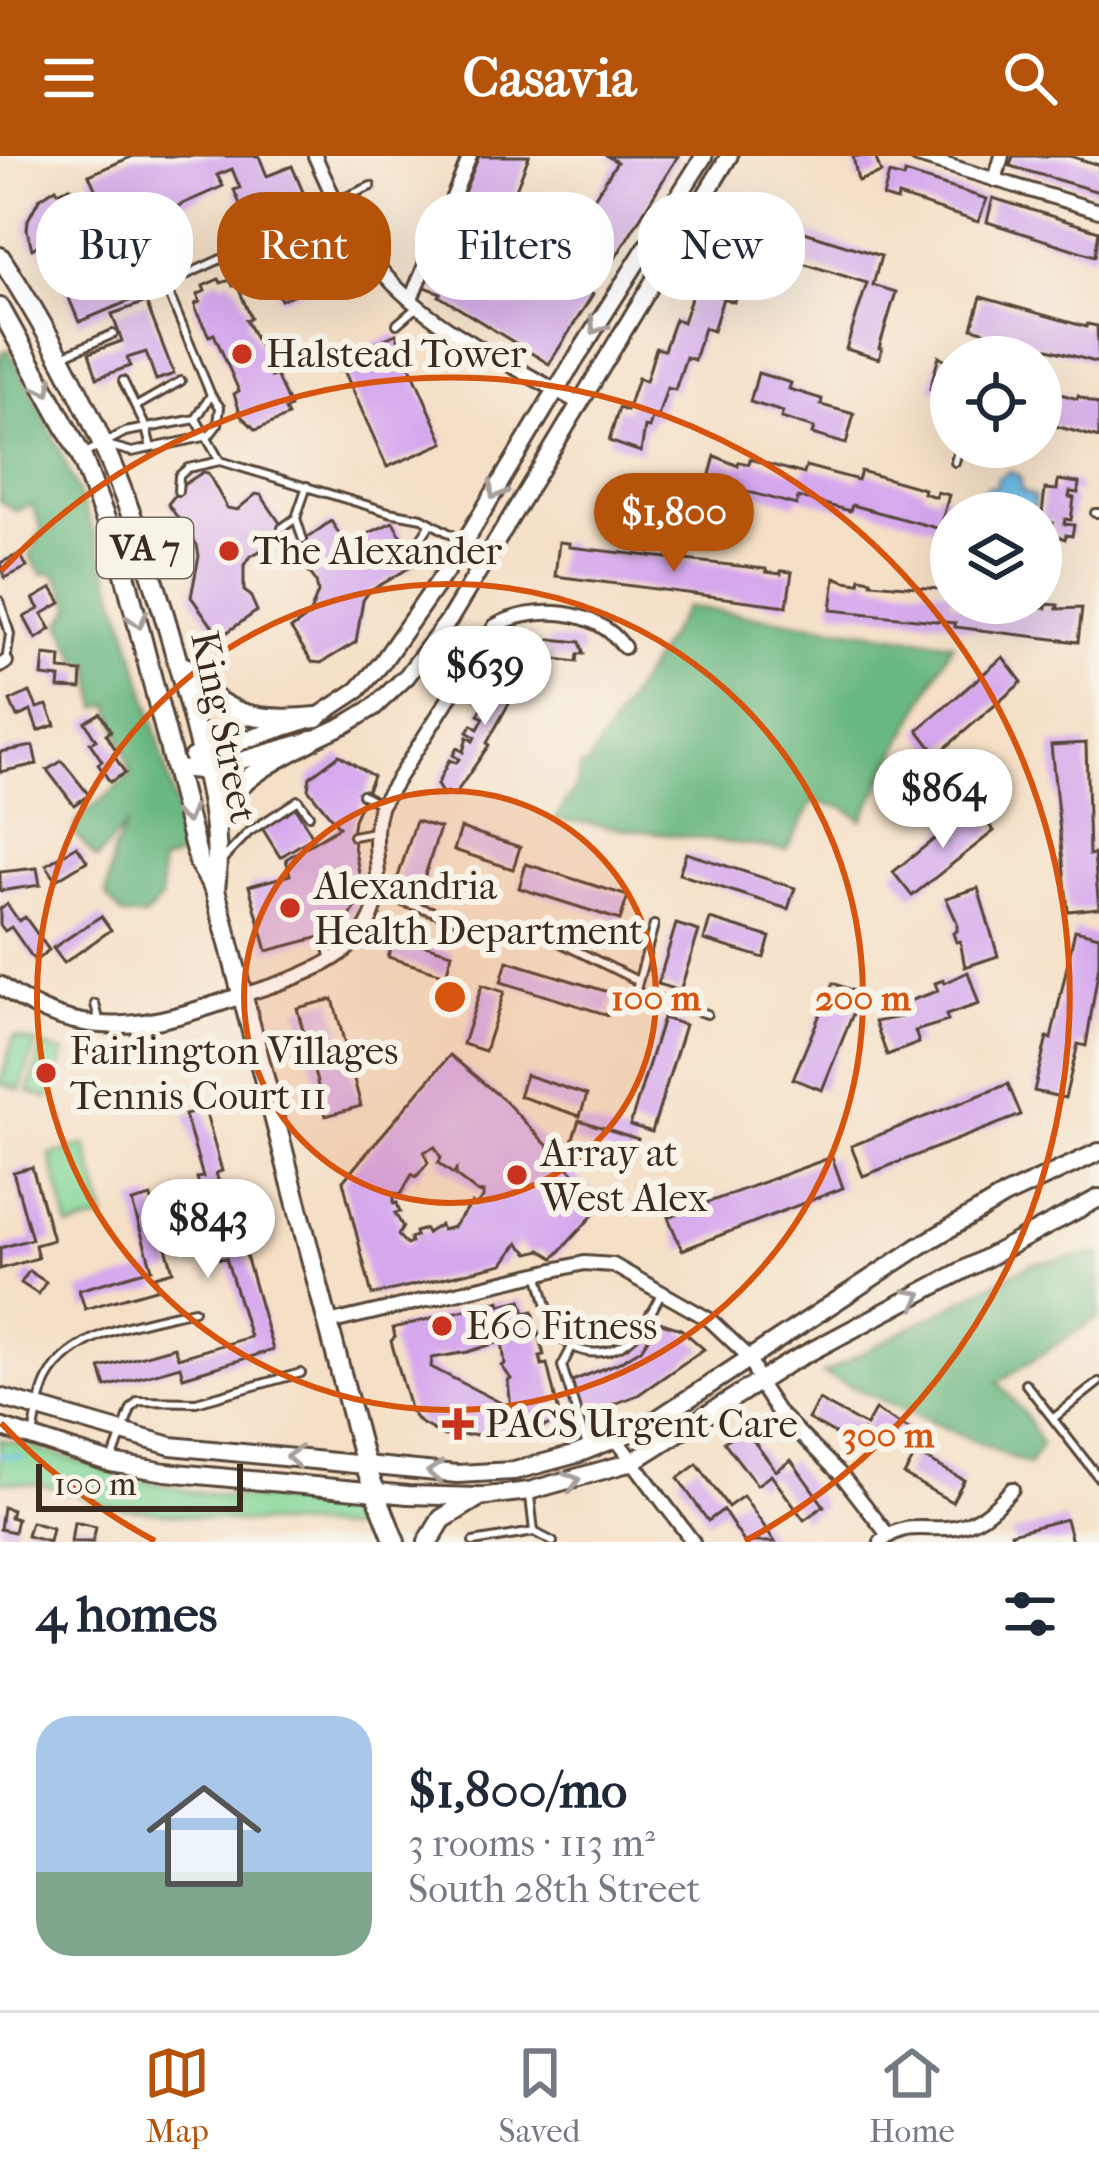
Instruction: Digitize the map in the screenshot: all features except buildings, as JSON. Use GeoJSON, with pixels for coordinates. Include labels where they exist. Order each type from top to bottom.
{"type":"FeatureCollection","features":[{"type":"Feature","properties":{"kind":"main road","name":"King Street"},"geometry":{"type":"LineString","coordinates":[[0,257],[61,356],[106,445],[149,560],[203,761],[219,862],[215,890]]}},
{"type":"Feature","properties":{"kind":"main road","name":"King Street"},"geometry":{"type":"LineString","coordinates":[[0,308],[81,455],[123,566],[173,768],[200,863],[215,890],[365,1465],[395,1542]]}},
{"type":"Feature","properties":{"kind":"main road"},"geometry":{"type":"LineString","coordinates":[[176,653],[196,683],[230,708],[277,721],[317,717]]}},
{"type":"Feature","properties":{"kind":"main road"},"geometry":{"type":"LineString","coordinates":[[215,839],[224,807],[247,776],[312,740]]}},
{"type":"Feature","properties":{"kind":"main road"},"geometry":{"type":"LineString","coordinates":[[0,1397],[171,1446],[496,1474],[589,1450],[647,1426],[920,1246],[1004,1196],[1099,1152]]}},
{"type":"Feature","properties":{"kind":"main road"},"geometry":{"type":"LineString","coordinates":[[0,1427],[111,1462],[166,1472],[478,1497],[529,1491],[632,1462],[787,1364],[1099,1198]]}},
{"type":"Feature","properties":{"kind":"main road"},"geometry":{"type":"LineString","coordinates":[[428,1542],[442,1519],[478,1497]]}},
{"type":"Feature","properties":{"kind":"street"},"geometry":{"type":"LineString","coordinates":[[315,156],[331,192]]}},
{"type":"Feature","properties":{"kind":"street"},"geometry":{"type":"LineString","coordinates":[[415,301],[470,156]]}},
{"type":"Feature","properties":{"kind":"street"},"geometry":{"type":"LineString","coordinates":[[203,761],[317,717],[358,690],[381,664],[465,542],[704,156]]}},
{"type":"Feature","properties":{"kind":"street"},"geometry":{"type":"LineString","coordinates":[[916,156],[1099,211]]}},
{"type":"Feature","properties":{"kind":"street"},"geometry":{"type":"LineString","coordinates":[[995,180],[1002,156]]}},
{"type":"Feature","properties":{"kind":"street"},"geometry":{"type":"LineString","coordinates":[[173,768],[312,740],[374,707],[407,676],[429,651],[488,555],[725,158]]}},
{"type":"Feature","properties":{"kind":"street"},"geometry":{"type":"LineString","coordinates":[[391,279],[415,301],[577,402]]}},
{"type":"Feature","properties":{"kind":"street"},"geometry":{"type":"LineString","coordinates":[[0,985],[31,1006],[76,1023],[101,1026],[150,1020],[242,995],[346,952],[364,933],[377,898],[374,832],[381,805],[495,626],[524,613],[587,619],[613,632],[623,647]]}},
{"type":"Feature","properties":{"kind":"street"},"geometry":{"type":"LineString","coordinates":[[328,1323],[584,1263],[604,1263],[710,1320],[750,1358],[777,1412],[843,1477],[885,1539],[906,1527],[948,1535],[991,1512],[1012,1489]]}},
{"type":"Feature","properties":{"kind":"street"},"geometry":{"type":"LineString","coordinates":[[616,1439],[694,1542]]}},
{"type":"Feature","properties":{"kind":"lane"},"geometry":{"type":"LineString","coordinates":[[356,192],[370,185]]}},
{"type":"Feature","properties":{"kind":"lane"},"geometry":{"type":"LineString","coordinates":[[106,445],[132,452],[209,436],[218,424],[220,407],[173,300]]}},
{"type":"Feature","properties":{"kind":"lane"},"geometry":{"type":"LineString","coordinates":[[398,324],[415,301]]}},
{"type":"Feature","properties":{"kind":"lane"},"geometry":{"type":"LineString","coordinates":[[61,356],[113,334]]}},
{"type":"Feature","properties":{"kind":"lane"},"geometry":{"type":"LineString","coordinates":[[123,381],[151,448]]}},
{"type":"Feature","properties":{"kind":"lane"},"geometry":{"type":"LineString","coordinates":[[137,406],[181,381]]}},
{"type":"Feature","properties":{"kind":"lane"},"geometry":{"type":"LineString","coordinates":[[81,455],[125,432],[196,419],[211,394]]}},
{"type":"Feature","properties":{"kind":"lane"},"geometry":{"type":"LineString","coordinates":[[196,419],[220,461]]}},
{"type":"Feature","properties":{"kind":"lane"},"geometry":{"type":"LineString","coordinates":[[178,490],[179,476],[188,468],[220,461],[431,523],[488,555]]}},
{"type":"Feature","properties":{"kind":"lane"},"geometry":{"type":"LineString","coordinates":[[282,528],[296,518],[307,486]]}},
{"type":"Feature","properties":{"kind":"lane"},"geometry":{"type":"LineString","coordinates":[[296,518],[303,540]]}},
{"type":"Feature","properties":{"kind":"lane"},"geometry":{"type":"LineString","coordinates":[[412,552],[431,523]]}},
{"type":"Feature","properties":{"kind":"lane"},"geometry":{"type":"LineString","coordinates":[[0,601],[10,634],[3,664]]}},
{"type":"Feature","properties":{"kind":"lane"},"geometry":{"type":"LineString","coordinates":[[362,794],[381,805]]}},
{"type":"Feature","properties":{"kind":"lane"},"geometry":{"type":"LineString","coordinates":[[219,862],[249,832],[298,800],[309,815]]}},
{"type":"Feature","properties":{"kind":"lane"},"geometry":{"type":"LineString","coordinates":[[352,836],[374,832]]}},
{"type":"Feature","properties":{"kind":"lane"},"geometry":{"type":"LineString","coordinates":[[360,893],[495,931],[649,942]]}},
{"type":"Feature","properties":{"kind":"lane"},"geometry":{"type":"LineString","coordinates":[[631,1008],[654,925]]}},
{"type":"Feature","properties":{"kind":"lane"},"geometry":{"type":"LineString","coordinates":[[325,936],[331,960]]}},
{"type":"Feature","properties":{"kind":"lane"},"geometry":{"type":"LineString","coordinates":[[546,936],[637,980]]}},
{"type":"Feature","properties":{"kind":"lane"},"geometry":{"type":"LineString","coordinates":[[31,1006],[45,991]]}},
{"type":"Feature","properties":{"kind":"lane"},"geometry":{"type":"LineString","coordinates":[[636,992],[707,1014]]}},
{"type":"Feature","properties":{"kind":"lane"},"geometry":{"type":"LineString","coordinates":[[95,1004],[101,1026]]}},
{"type":"Feature","properties":{"kind":"lane"},"geometry":{"type":"LineString","coordinates":[[538,1274],[555,1328],[572,1347],[596,1354],[619,1348],[642,1328],[662,1292]]}},
{"type":"Feature","properties":{"kind":"lane"},"geometry":{"type":"LineString","coordinates":[[32,1437],[48,1378],[78,1346],[194,1310]]}},
{"type":"Feature","properties":{"kind":"lane"},"geometry":{"type":"LineString","coordinates":[[572,1347],[562,1366],[589,1450]]}},
{"type":"Feature","properties":{"kind":"lane"},"geometry":{"type":"LineString","coordinates":[[111,1462],[138,1401],[196,1402],[301,1373]]}},
{"type":"Feature","properties":{"kind":"lane"},"geometry":{"type":"LineString","coordinates":[[1054,1417],[1099,1382]]}},
{"type":"Feature","properties":{"kind":"lane"},"geometry":{"type":"LineString","coordinates":[[1025,1383],[1099,1478]]}},
{"type":"Feature","properties":{"kind":"lane"},"geometry":{"type":"LineString","coordinates":[[529,1491],[534,1532]]}},
{"type":"Feature","properties":{"kind":"lane"},"geometry":{"type":"LineString","coordinates":[[473,1542],[534,1532],[553,1542]]}},
{"type":"Feature","properties":{"kind":"green space"},"geometry":{"type":"Polygon","coordinates":[[[8,349],[40,408],[93,531],[136,658],[171,788],[186,854],[161,863],[161,899],[144,917],[123,916],[106,896],[113,853],[126,825],[97,859],[73,832],[77,821],[131,775],[110,704],[98,708],[91,664],[79,662],[61,623],[72,607],[55,573],[42,574],[29,556],[42,530],[31,504],[16,511],[0,501],[0,354],[8,349]]]}},
{"type":"Feature","properties":{"kind":"green space"},"geometry":{"type":"Polygon","coordinates":[[[686,607],[953,643],[862,820],[844,807],[813,802],[786,850],[555,819],[575,789],[581,766],[587,766],[686,607]]]}},
{"type":"Feature","properties":{"kind":"green space"},"geometry":{"type":"Polygon","coordinates":[[[14,1037],[36,1043],[20,1090],[0,1083],[14,1037]]]}},
{"type":"Feature","properties":{"kind":"green space","name":"Fairlington Villages Tennis Court 11"},"geometry":{"type":"Polygon","coordinates":[[[43,1046],[65,1053],[49,1099],[28,1092],[43,1046]]]}},
{"type":"Feature","properties":{"kind":"green space"},"geometry":{"type":"Polygon","coordinates":[[[86,1145],[106,1218],[69,1228],[50,1155],[86,1145]]]}},
{"type":"Feature","properties":{"kind":"green space"},"geometry":{"type":"Polygon","coordinates":[[[1099,1254],[1099,1317],[998,1382],[1026,1416],[1041,1444],[1029,1465],[823,1374],[1031,1264],[1099,1254]]]}},
{"type":"Feature","properties":{"kind":"green space"},"geometry":{"type":"Polygon","coordinates":[[[0,1439],[167,1486],[317,1505],[350,1518],[363,1530],[109,1506],[45,1485],[0,1481],[0,1439]]]}},
{"type":"Feature","properties":{"kind":"water"},"geometry":{"type":"Polygon","coordinates":[[[1010,471],[1020,477],[1025,492],[982,492],[987,486],[996,487],[998,478],[1010,471]]]}},
{"type":"Feature","properties":{"kind":"waterway"},"geometry":{"type":"LineString","coordinates":[[0,1455],[21,1457]]}},
{"type":"Feature","properties":{"kind":"place","name":"Halstead Tower"},"geometry":{"type":"Point","coordinates":[242,354]}},
{"type":"Feature","properties":{"kind":"place","name":"The Alexander"},"geometry":{"type":"Point","coordinates":[229,551]}},
{"type":"Feature","properties":{"kind":"place","name":"Alexandria Health Department"},"geometry":{"type":"Point","coordinates":[290,908]}},
{"type":"Feature","properties":{"kind":"place","name":"Fairlington Villages Tennis Court 11"},"geometry":{"type":"Point","coordinates":[46,1073]}},
{"type":"Feature","properties":{"kind":"place","name":"Array at West Alex"},"geometry":{"type":"Point","coordinates":[517,1175]}},
{"type":"Feature","properties":{"kind":"place","name":"E60 Fitness"},"geometry":{"type":"Point","coordinates":[442,1326]}},
{"type":"Feature","properties":{"kind":"place","name":"PACS Urgent Care"},"geometry":{"type":"Point","coordinates":[458,1424]}}]}
